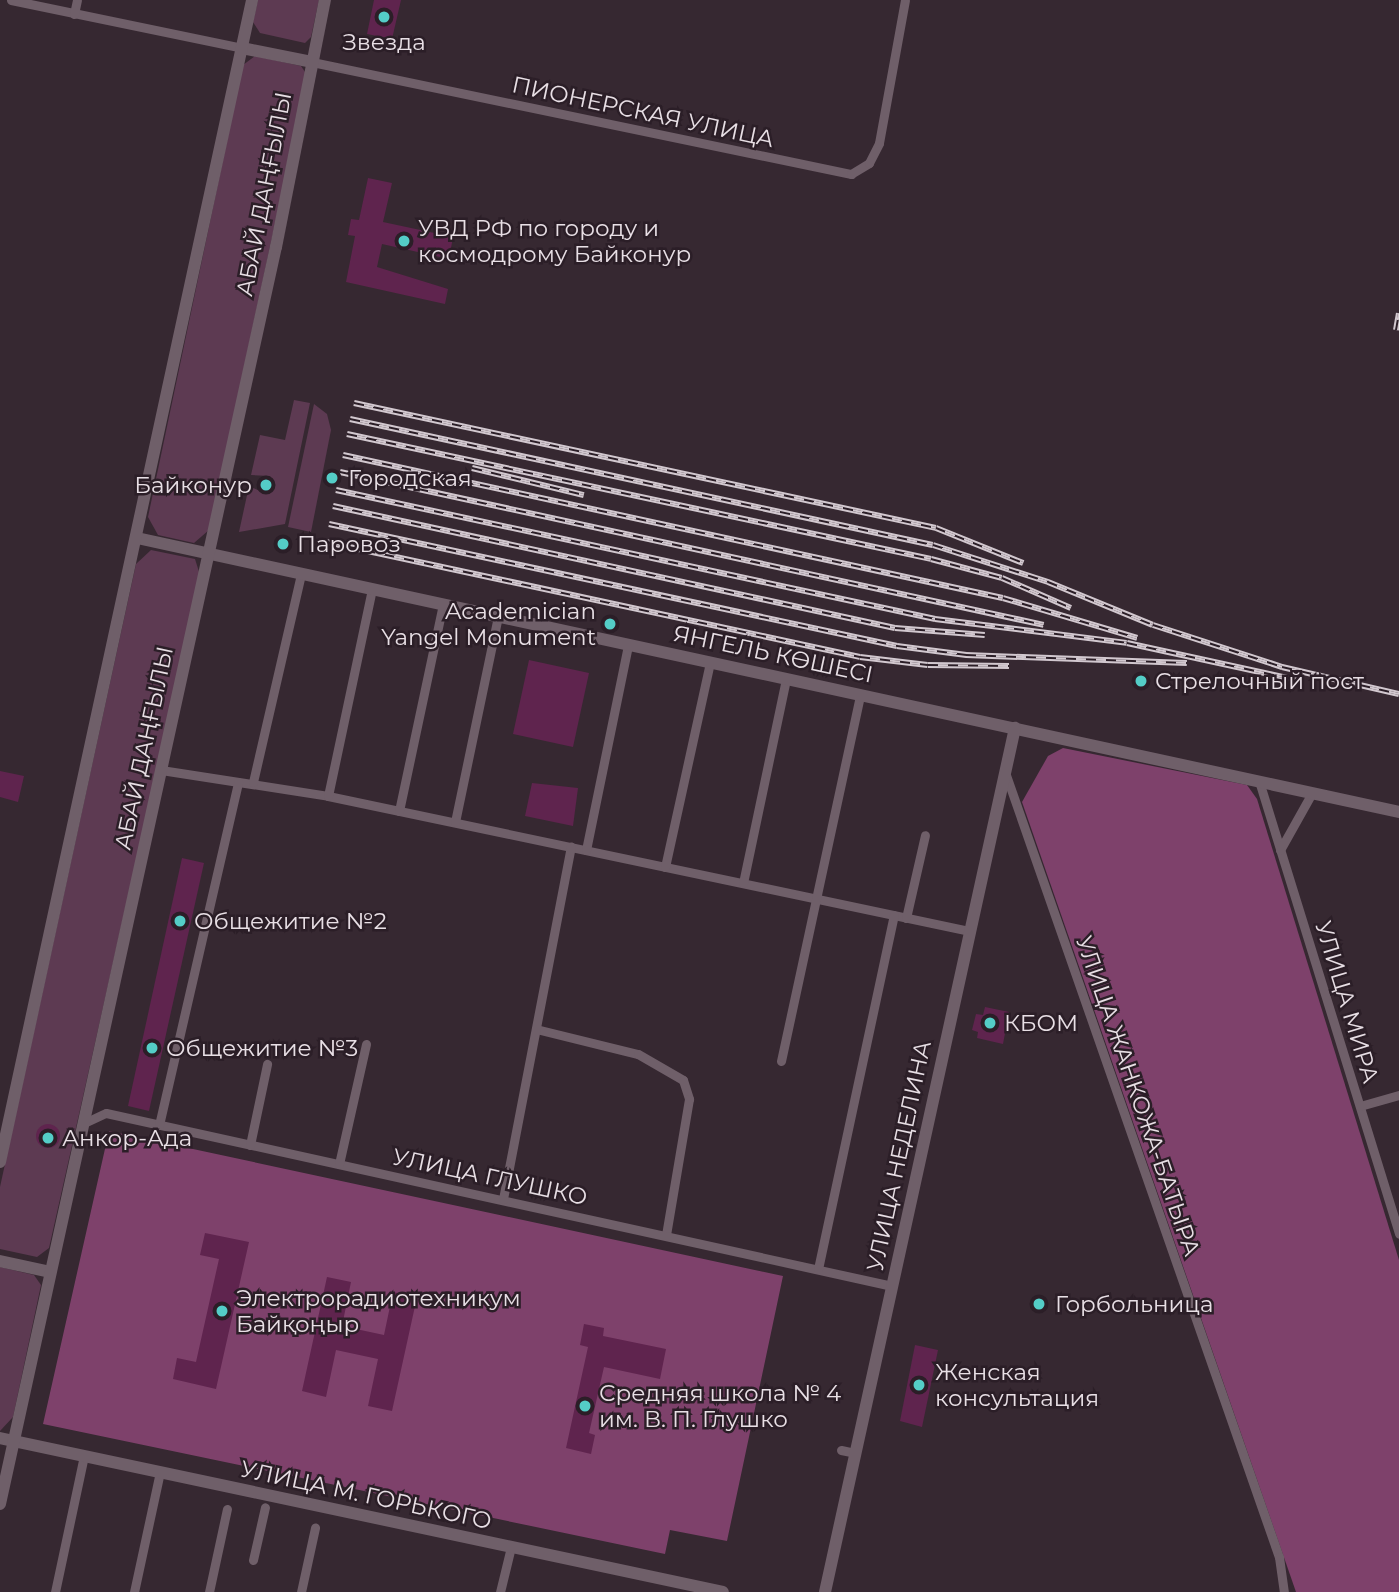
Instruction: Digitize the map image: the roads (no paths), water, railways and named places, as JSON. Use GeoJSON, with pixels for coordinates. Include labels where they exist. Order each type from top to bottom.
{"type":"FeatureCollection","features":[{"type":"Feature","properties":{"kind":"street"},"geometry":{"type":"LineString","coordinates":[[11,0],[242,48]]}},
{"type":"Feature","properties":{"kind":"street"},"geometry":{"type":"LineString","coordinates":[[74,14],[77,0]]}},
{"type":"Feature","properties":{"kind":"street"},"geometry":{"type":"LineString","coordinates":[[0,1161],[138,538],[252,0]]}},
{"type":"Feature","properties":{"kind":"street","name":"АБАЙ ДАҢҒЫЛЫ"},"geometry":{"type":"LineString","coordinates":[[0,1503],[208,554],[325,0]]}},
{"type":"Feature","properties":{"kind":"street","name":"ПИОНЕРСКАЯ УЛИЦА"},"geometry":{"type":"LineString","coordinates":[[242,48],[851,174],[869,163],[878,143],[905,0]]}},
{"type":"Feature","properties":{"kind":"street","name":"ЯНГЕЛЬ КӨШЕСІ"},"geometry":{"type":"LineString","coordinates":[[138,538],[1399,812]]}},
{"type":"Feature","properties":{"kind":"street"},"geometry":{"type":"LineString","coordinates":[[253,782],[300,574]]}},
{"type":"Feature","properties":{"kind":"street"},"geometry":{"type":"LineString","coordinates":[[328,796],[372,589]]}},
{"type":"Feature","properties":{"kind":"street"},"geometry":{"type":"LineString","coordinates":[[399,811],[443,604]]}},
{"type":"Feature","properties":{"kind":"street"},"geometry":{"type":"LineString","coordinates":[[455,822],[498,617]]}},
{"type":"Feature","properties":{"kind":"street"},"geometry":{"type":"LineString","coordinates":[[586,850],[628,645]]}},
{"type":"Feature","properties":{"kind":"street"},"geometry":{"type":"LineString","coordinates":[[665,867],[710,662]]}},
{"type":"Feature","properties":{"kind":"street"},"geometry":{"type":"LineString","coordinates":[[743,883],[786,679]]}},
{"type":"Feature","properties":{"kind":"street"},"geometry":{"type":"LineString","coordinates":[[781,1060],[860,695]]}},
{"type":"Feature","properties":{"kind":"street","name":"УЛИЦА НЕДЕЛИНА"},"geometry":{"type":"LineString","coordinates":[[825,1592],[1015,728]]}},
{"type":"Feature","properties":{"kind":"street"},"geometry":{"type":"LineString","coordinates":[[161,770],[253,782],[328,796],[970,932]]}},
{"type":"Feature","properties":{"kind":"street","name":"УЛИЦА ЖАНКОЖА-БАТЫРА"},"geometry":{"type":"LineString","coordinates":[[1005,774],[1279,1557],[1284,1592]]}},
{"type":"Feature","properties":{"kind":"street","name":"УЛИЦА МИРА"},"geometry":{"type":"LineString","coordinates":[[1259,781],[1399,1234]]}},
{"type":"Feature","properties":{"kind":"street"},"geometry":{"type":"LineString","coordinates":[[159,1125],[237,782]]}},
{"type":"Feature","properties":{"kind":"street"},"geometry":{"type":"LineString","coordinates":[[1280,850],[1311,793]]}},
{"type":"Feature","properties":{"kind":"street"},"geometry":{"type":"LineString","coordinates":[[906,918],[925,835]]}},
{"type":"Feature","properties":{"kind":"street"},"geometry":{"type":"LineString","coordinates":[[503,1199],[571,847]]}},
{"type":"Feature","properties":{"kind":"street"},"geometry":{"type":"LineString","coordinates":[[818,1269],[894,915]]}},
{"type":"Feature","properties":{"kind":"street"},"geometry":{"type":"LineString","coordinates":[[536,1029],[638,1054],[683,1080],[689,1099],[666,1235]]}},
{"type":"Feature","properties":{"kind":"street"},"geometry":{"type":"LineString","coordinates":[[339,1164],[366,1044]]}},
{"type":"Feature","properties":{"kind":"street"},"geometry":{"type":"LineString","coordinates":[[250,1144],[267,1064]]}},
{"type":"Feature","properties":{"kind":"street"},"geometry":{"type":"LineString","coordinates":[[1360,1106],[1399,1095]]}},
{"type":"Feature","properties":{"kind":"street","name":"УЛИЦА ГЛУШКО"},"geometry":{"type":"LineString","coordinates":[[82,1124],[106,1114],[892,1286]]}},
{"type":"Feature","properties":{"kind":"street"},"geometry":{"type":"LineString","coordinates":[[0,1261],[50,1272]]}},
{"type":"Feature","properties":{"kind":"street","name":"УЛИЦА М. ГОРЬКОГО"},"geometry":{"type":"LineString","coordinates":[[0,1438],[723,1592]]}},
{"type":"Feature","properties":{"kind":"street"},"geometry":{"type":"LineString","coordinates":[[841,1450],[855,1453]]}},
{"type":"Feature","properties":{"kind":"street"},"geometry":{"type":"LineString","coordinates":[[55,1592],[84,1456]]}},
{"type":"Feature","properties":{"kind":"street"},"geometry":{"type":"LineString","coordinates":[[134,1592],[160,1472]]}},
{"type":"Feature","properties":{"kind":"street"},"geometry":{"type":"LineString","coordinates":[[253,1560],[265,1507]]}},
{"type":"Feature","properties":{"kind":"street"},"geometry":{"type":"LineString","coordinates":[[209,1592],[227,1509]]}},
{"type":"Feature","properties":{"kind":"street"},"geometry":{"type":"LineString","coordinates":[[301,1592],[315,1528]]}},
{"type":"Feature","properties":{"kind":"street"},"geometry":{"type":"LineString","coordinates":[[500,1592],[510,1547]]}},
{"type":"Feature","properties":{"kind":"railway"},"geometry":{"type":"LineString","coordinates":[[1396,330],[1399,313]]}},
{"type":"Feature","properties":{"kind":"railway"},"geometry":{"type":"LineString","coordinates":[[354,403],[936,528],[1023,563]]}},
{"type":"Feature","properties":{"kind":"railway"},"geometry":{"type":"LineString","coordinates":[[350,419],[933,545],[1048,582],[1153,625],[1282,667],[1399,694]]}},
{"type":"Feature","properties":{"kind":"railway"},"geometry":{"type":"LineString","coordinates":[[347,434],[931,559],[1002,578],[1071,608]]}},
{"type":"Feature","properties":{"kind":"railway"},"geometry":{"type":"LineString","coordinates":[[343,455],[1003,598],[1137,638]]}},
{"type":"Feature","properties":{"kind":"railway"},"geometry":{"type":"LineString","coordinates":[[472,468],[584,495]]}},
{"type":"Feature","properties":{"kind":"railway"},"geometry":{"type":"LineString","coordinates":[[340,472],[1044,625]]}},
{"type":"Feature","properties":{"kind":"railway"},"geometry":{"type":"LineString","coordinates":[[336,490],[935,619],[1127,643],[1297,680]]}},
{"type":"Feature","properties":{"kind":"railway"},"geometry":{"type":"LineString","coordinates":[[333,506],[895,628],[985,635]]}},
{"type":"Feature","properties":{"kind":"railway"},"geometry":{"type":"LineString","coordinates":[[329,524],[897,646],[966,655],[1187,663]]}},
{"type":"Feature","properties":{"kind":"railway"},"geometry":{"type":"LineString","coordinates":[[326,542],[860,657],[928,665],[1009,666]]}},
{"type":"Feature","properties":{"kind":"place","name":"Звезда"},"geometry":{"type":"Point","coordinates":[384,17]}},
{"type":"Feature","properties":{"kind":"place","name":"УВД РФ по городу и космодрому Байконур"},"geometry":{"type":"Point","coordinates":[404,241]}},
{"type":"Feature","properties":{"kind":"place","name":"Городская"},"geometry":{"type":"Point","coordinates":[332,478]}},
{"type":"Feature","properties":{"kind":"place","name":"Байконур"},"geometry":{"type":"Point","coordinates":[266,485]}},
{"type":"Feature","properties":{"kind":"place","name":"Паровоз"},"geometry":{"type":"Point","coordinates":[283,544]}},
{"type":"Feature","properties":{"kind":"place","name":"Academician Yangel Monument"},"geometry":{"type":"Point","coordinates":[610,624]}},
{"type":"Feature","properties":{"kind":"place","name":"Стрелочный пост"},"geometry":{"type":"Point","coordinates":[1141,681]}},
{"type":"Feature","properties":{"kind":"place","name":"Общежитие №2"},"geometry":{"type":"Point","coordinates":[180,921]}},
{"type":"Feature","properties":{"kind":"place","name":"КБОМ"},"geometry":{"type":"Point","coordinates":[990,1023]}},
{"type":"Feature","properties":{"kind":"place","name":"Общежитие №3"},"geometry":{"type":"Point","coordinates":[152,1048]}},
{"type":"Feature","properties":{"kind":"place","name":"Анкор-Ада"},"geometry":{"type":"Point","coordinates":[48,1138]}},
{"type":"Feature","properties":{"kind":"place","name":"Горбольница"},"geometry":{"type":"Point","coordinates":[1039,1304]}},
{"type":"Feature","properties":{"kind":"place","name":"Электрорадиотехникум Байқоңыр"},"geometry":{"type":"Point","coordinates":[222,1311]}},
{"type":"Feature","properties":{"kind":"place","name":"Женская консультация"},"geometry":{"type":"Point","coordinates":[919,1385]}},
{"type":"Feature","properties":{"kind":"place","name":"Средняя школа № 4 им. В. П. Глушко"},"geometry":{"type":"Point","coordinates":[585,1406]}}]}
